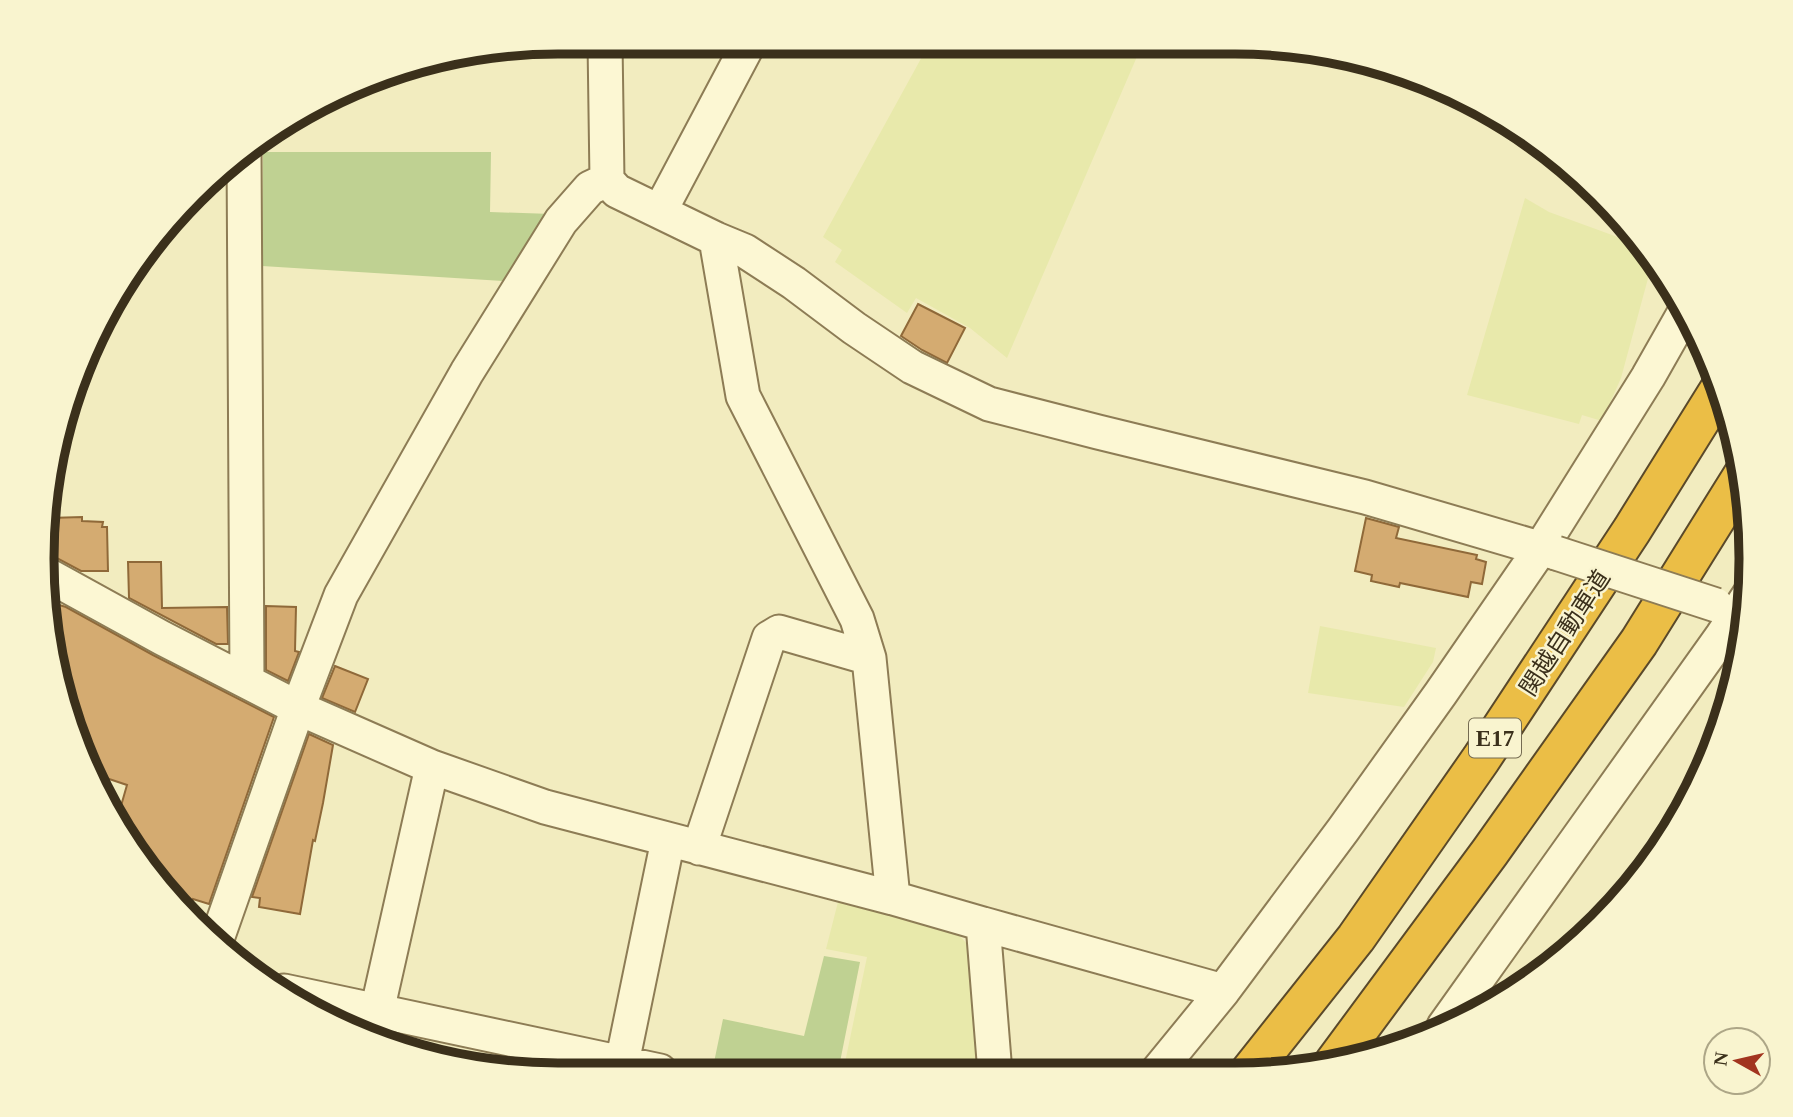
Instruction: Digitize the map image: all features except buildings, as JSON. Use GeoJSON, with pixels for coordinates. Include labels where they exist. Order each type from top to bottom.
{"type":"FeatureCollection","features":[{"type":"Feature","properties":{"kind":"highway","name":"関越自動車道"},"geometry":{"type":"LineString","coordinates":[[1257,1062],[1356,938],[1481,759],[1632,530],[1713,400]]}},
{"type":"Feature","properties":{"kind":"highway","name":"E17"},"geometry":{"type":"LineString","coordinates":[[1343,1051],[1481,864],[1639,642],[1734,490]]}},
{"type":"Feature","properties":{"kind":"street"},"geometry":{"type":"LineString","coordinates":[[605,54],[607,180],[617,191],[745,251],[912,367],[989,404],[1365,497],[1736,607]]}},
{"type":"Feature","properties":{"kind":"street"},"geometry":{"type":"LineString","coordinates":[[660,211],[743,54]]}},
{"type":"Feature","properties":{"kind":"street"},"geometry":{"type":"LineString","coordinates":[[244,164],[247,680]]}},
{"type":"Feature","properties":{"kind":"street"},"geometry":{"type":"LineString","coordinates":[[220,932],[298,708],[341,595],[467,372],[561,221],[590,188],[607,180]]}},
{"type":"Feature","properties":{"kind":"street"},"geometry":{"type":"LineString","coordinates":[[716,239],[743,396],[858,619],[869,657],[893,898]]}},
{"type":"Feature","properties":{"kind":"street"},"geometry":{"type":"LineString","coordinates":[[1164,1063],[1223,991],[1548,551],[1680,321]]}},
{"type":"Feature","properties":{"kind":"street"},"geometry":{"type":"LineString","coordinates":[[55,579],[298,708],[432,767],[545,807],[893,898],[1223,991]]}},
{"type":"Feature","properties":{"kind":"street"},"geometry":{"type":"LineString","coordinates":[[1453,1013],[1736,609]]}},
{"type":"Feature","properties":{"kind":"street"},"geometry":{"type":"LineString","coordinates":[[699,848],[769,638],[779,632],[869,657]]}},
{"type":"Feature","properties":{"kind":"street"},"geometry":{"type":"LineString","coordinates":[[374,1024],[432,767]]}},
{"type":"Feature","properties":{"kind":"street"},"geometry":{"type":"LineString","coordinates":[[328,1007],[374,1024],[622,1063],[668,840]]}},
{"type":"Feature","properties":{"kind":"street"},"geometry":{"type":"LineString","coordinates":[[983,925],[994,1063]]}},
{"type":"Feature","properties":{"kind":"green space"},"geometry":{"type":"Polygon","coordinates":[[[924,54],[1138,54],[1007,358],[970,328],[916,298],[907,313],[835,262],[842,250],[823,237],[924,54]]]}},
{"type":"Feature","properties":{"kind":"green space"},"geometry":{"type":"Polygon","coordinates":[[[263,152],[491,152],[490,212],[552,214],[503,281],[262,266],[263,152]]]}},
{"type":"Feature","properties":{"kind":"green space"},"geometry":{"type":"Polygon","coordinates":[[[1525,198],[1549,212],[1625,239],[1650,272],[1621,378],[1602,421],[1582,415],[1579,424],[1467,395],[1525,198]]]}},
{"type":"Feature","properties":{"kind":"green space"},"geometry":{"type":"Polygon","coordinates":[[[1320,626],[1436,648],[1433,662],[1404,707],[1308,693],[1320,626]]]}},
{"type":"Feature","properties":{"kind":"green space"},"geometry":{"type":"Polygon","coordinates":[[[838,902],[957,933],[967,944],[979,1063],[845,1063],[867,957],[826,949],[838,902]]]}},
{"type":"Feature","properties":{"kind":"green space"},"geometry":{"type":"Polygon","coordinates":[[[824,956],[860,962],[840,1063],[714,1063],[723,1019],[804,1036],[824,956]]]}}]}
